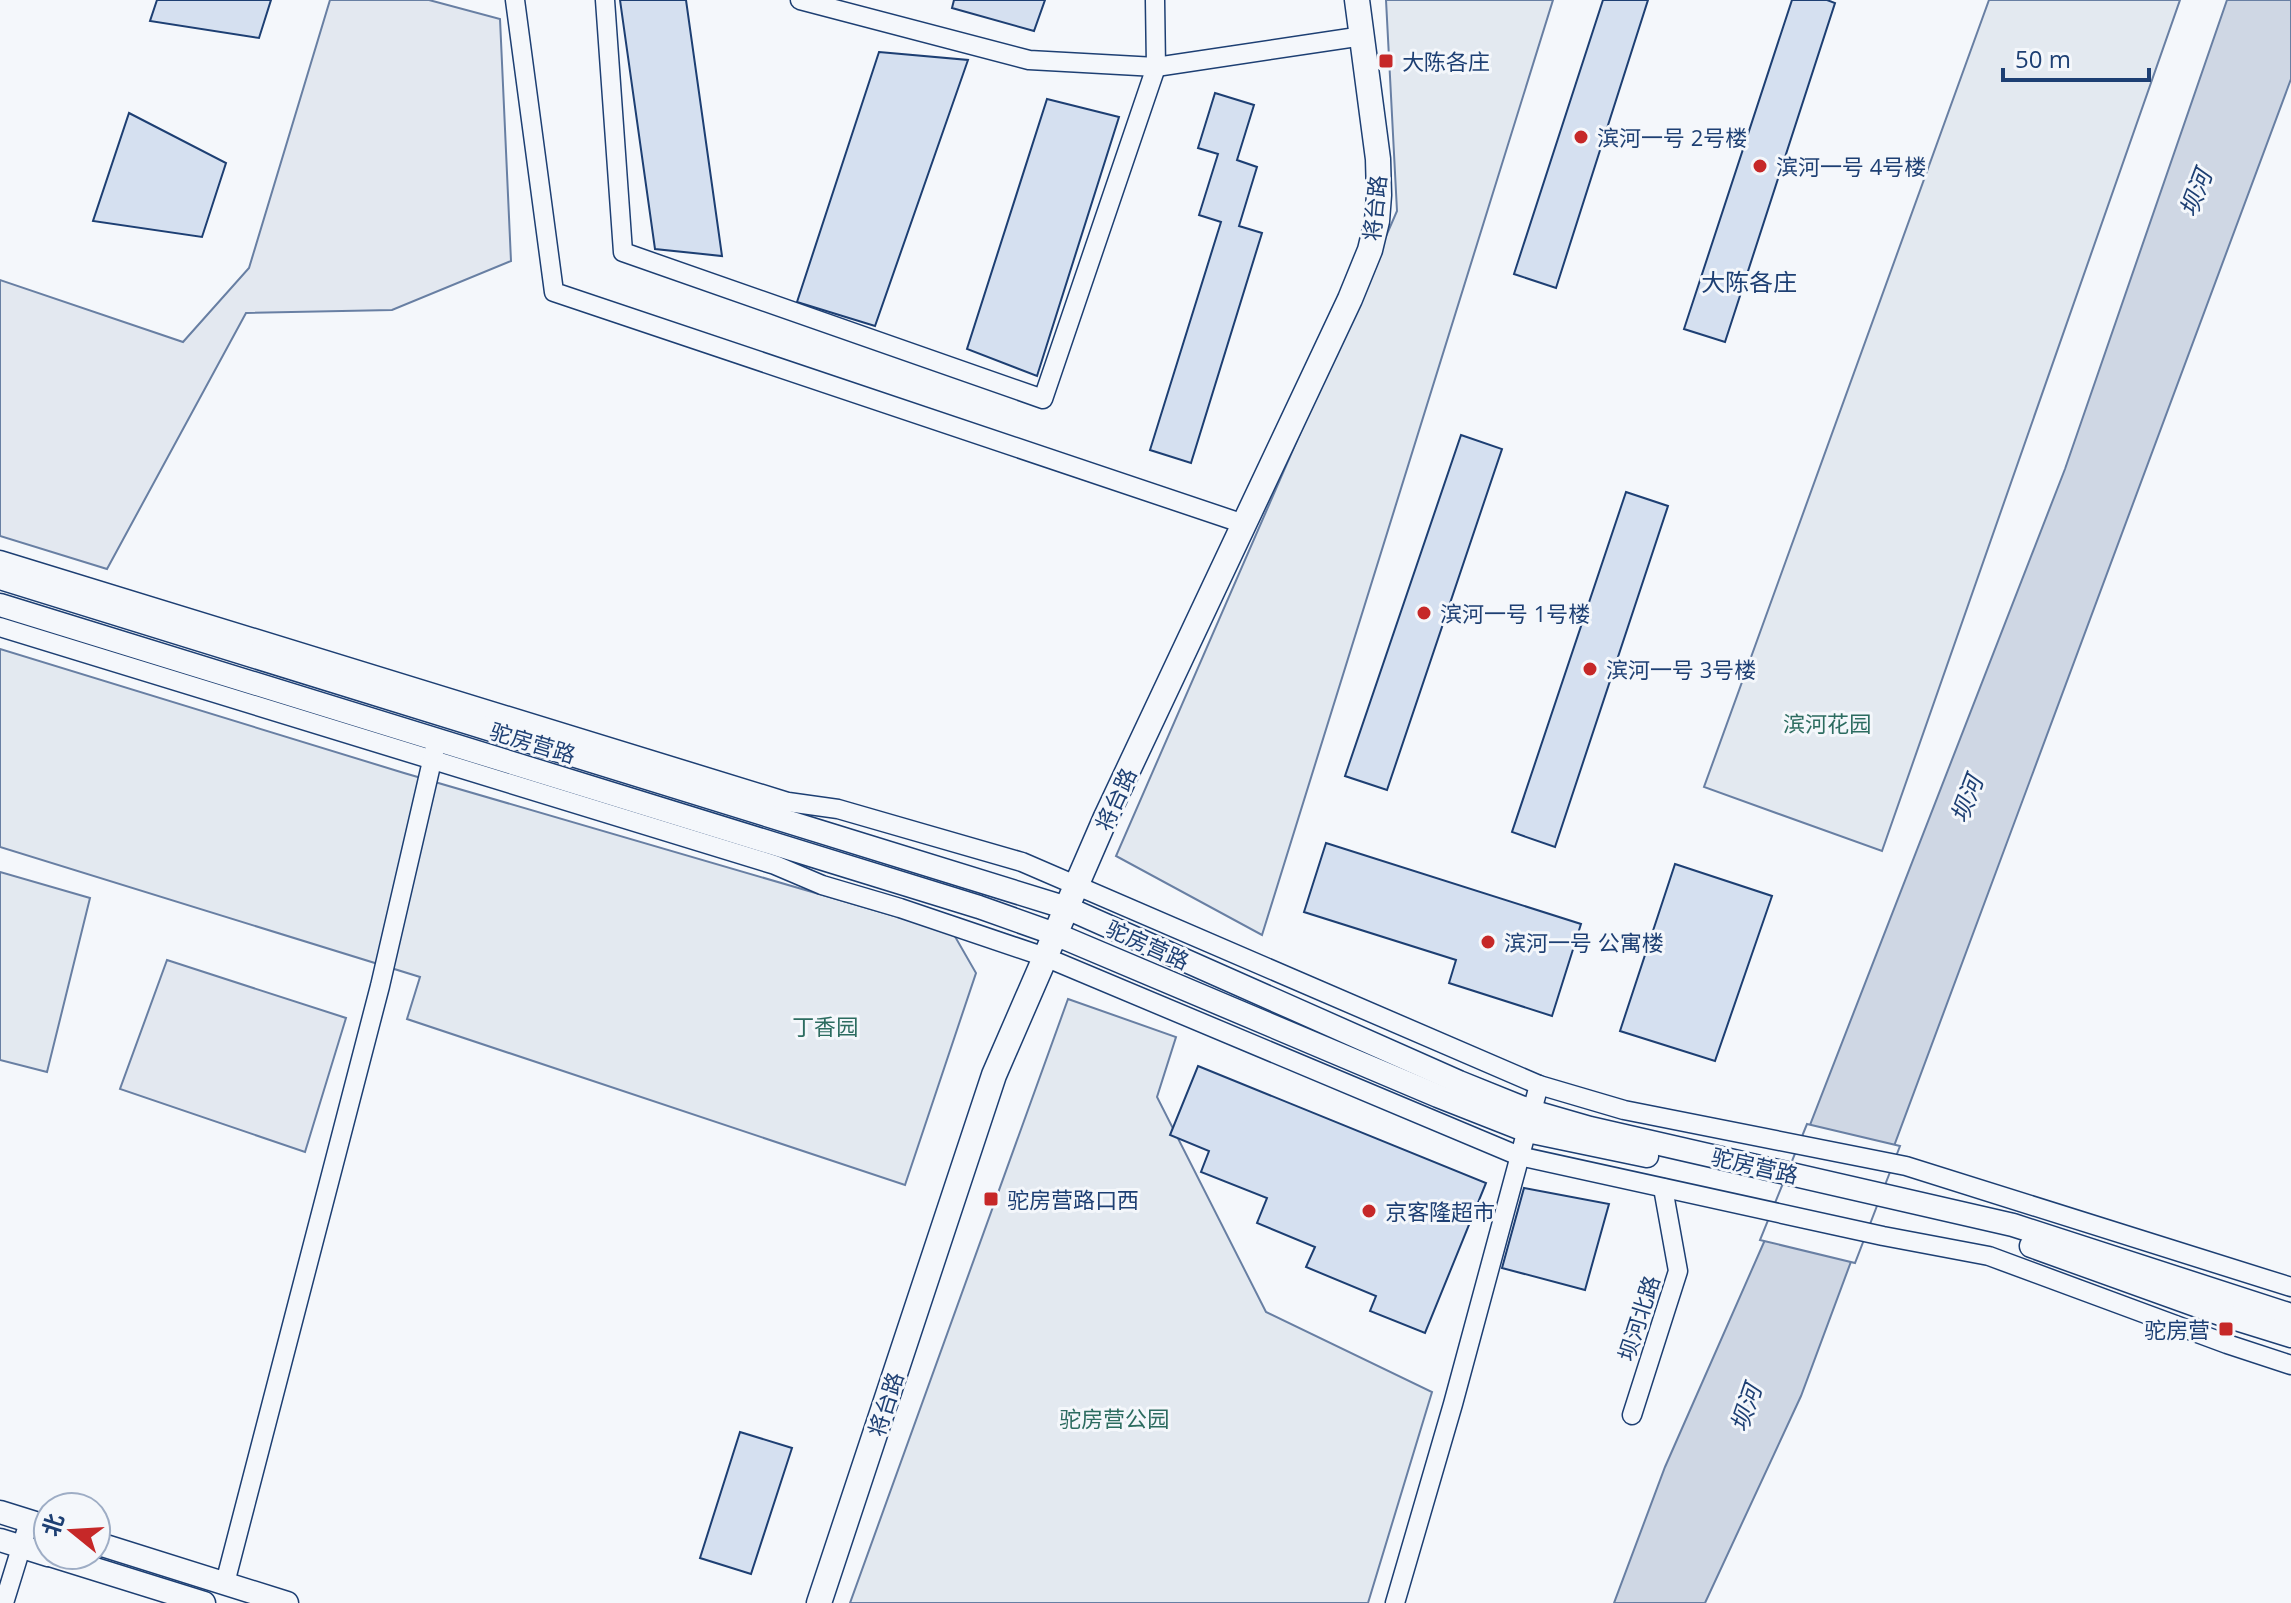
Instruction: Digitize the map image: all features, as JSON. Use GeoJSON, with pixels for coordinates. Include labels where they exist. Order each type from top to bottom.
{"type":"FeatureCollection","features":[{"type":"Feature","properties":{"kind":"main road","name":"将台路"},"geometry":{"type":"LineString","coordinates":[[819,1603],[994,1075],[1113,803],[1350,299],[1370,250],[1377,221],[1378,159],[1357,0]]}},
{"type":"Feature","properties":{"kind":"street"},"geometry":{"type":"LineString","coordinates":[[515,0],[554,292],[1244,524]]}},
{"type":"Feature","properties":{"kind":"street"},"geometry":{"type":"LineString","coordinates":[[605,0],[623,252],[1043,399],[1156,67],[1155,0]]}},
{"type":"Feature","properties":{"kind":"street"},"geometry":{"type":"LineString","coordinates":[[800,0],[1029,60],[1156,67],[1363,36]]}},
{"type":"Feature","properties":{"kind":"street"},"geometry":{"type":"LineString","coordinates":[[0,560],[788,802],[838,809],[1022,862],[1539,1085],[1624,1110],[1906,1166],[2291,1287]]}},
{"type":"Feature","properties":{"kind":"street","name":"驼房营路"},"geometry":{"type":"LineString","coordinates":[[0,578],[1067,908],[1459,1082],[1529,1121]]}},
{"type":"Feature","properties":{"kind":"street","name":"驼房营路"},"geometry":{"type":"LineString","coordinates":[[0,605],[434,750],[979,907],[1055,934],[1438,1096],[1529,1121],[1752,1172],[2013,1225],[2291,1315]]}},
{"type":"Feature","properties":{"kind":"street"},"geometry":{"type":"LineString","coordinates":[[0,627],[434,750],[775,865],[822,885],[1045,957],[1519,1156],[1883,1236],[1989,1256],[2291,1365]]}},
{"type":"Feature","properties":{"kind":"street"},"geometry":{"type":"LineString","coordinates":[[225,1583],[380,986],[434,750]]}},
{"type":"Feature","properties":{"kind":"street"},"geometry":{"type":"LineString","coordinates":[[1395,1603],[1453,1404],[1539,1085]]}},
{"type":"Feature","properties":{"kind":"street","name":"坝河北路"},"geometry":{"type":"LineString","coordinates":[[1632,1415],[1678,1271],[1663,1188]]}},
{"type":"Feature","properties":{"kind":"street","name":"驼房营路"},"geometry":{"type":"LineString","coordinates":[[1893,1203],[2024,1244],[2291,1336]]}},
{"type":"Feature","properties":{"kind":"street"},"geometry":{"type":"LineString","coordinates":[[0,1512],[32,1522]]}},
{"type":"Feature","properties":{"kind":"street"},"geometry":{"type":"LineString","coordinates":[[4,1603],[11,1543],[32,1529]]}},
{"type":"Feature","properties":{"kind":"street"},"geometry":{"type":"LineString","coordinates":[[11,1543],[32,1550]]}},
{"type":"Feature","properties":{"kind":"street"},"geometry":{"type":"LineString","coordinates":[[112,1548],[287,1603]]}},
{"type":"Feature","properties":{"kind":"street"},"geometry":{"type":"LineString","coordinates":[[101,1571],[204,1603]]}},
{"type":"Feature","properties":{"kind":"green space"},"geometry":{"type":"Polygon","coordinates":[[[1386,0],[1553,0],[1262,935],[1116,856],[1397,211],[1386,0]]]}},
{"type":"Feature","properties":{"kind":"green space","name":"滨河花园"},"geometry":{"type":"Polygon","coordinates":[[[1989,0],[2180,0],[1882,851],[1704,787],[1989,0]]]}},
{"type":"Feature","properties":{"kind":"green space","name":"丁香园"},"geometry":{"type":"Polygon","coordinates":[[[0,649],[404,773],[953,933],[976,973],[905,1185],[407,1019],[420,977],[0,847],[0,649]]]}},
{"type":"Feature","properties":{"kind":"green space"},"geometry":{"type":"Polygon","coordinates":[[[0,872],[90,898],[47,1072],[0,1060],[0,872]]]}},
{"type":"Feature","properties":{"kind":"green space","name":"驼房营公园"},"geometry":{"type":"Polygon","coordinates":[[[1068,999],[1176,1037],[1157,1097],[1266,1312],[1432,1392],[1368,1603],[850,1603],[1068,999]]]}},
{"type":"Feature","properties":{"kind":"shaded area"},"geometry":{"type":"Polygon","coordinates":[[[330,0],[429,0],[500,19],[511,261],[392,310],[246,313],[107,569],[0,536],[0,280],[183,342],[249,268],[330,0]]]}},
{"type":"Feature","properties":{"kind":"shaded area"},"geometry":{"type":"Polygon","coordinates":[[[167,960],[346,1018],[305,1152],[120,1089],[167,960]]]}},
{"type":"Feature","properties":{"kind":"water","name":"坝河"},"geometry":{"type":"Polygon","coordinates":[[[2227,0],[2291,0],[2291,79],[1801,1396],[1705,1603],[1614,1603],[1665,1467],[1768,1233],[2065,469],[2227,0]]]}},
{"type":"Feature","properties":{"kind":"pier"},"geometry":{"type":"Polygon","coordinates":[[[1807,1124],[1900,1146],[1855,1263],[1760,1240],[1807,1124]]]}},
{"type":"Feature","properties":{"kind":"building"},"geometry":{"type":"Polygon","coordinates":[[[157,0],[271,0],[259,38],[150,21],[157,0]]]}},
{"type":"Feature","properties":{"kind":"building"},"geometry":{"type":"Polygon","coordinates":[[[620,0],[686,0],[722,256],[655,249],[620,0]]]}},
{"type":"Feature","properties":{"kind":"building"},"geometry":{"type":"Polygon","coordinates":[[[954,0],[1045,0],[1034,31],[952,8],[954,0]]]}},
{"type":"Feature","properties":{"kind":"building","name":"滨河一号 2号楼"},"geometry":{"type":"Polygon","coordinates":[[[1603,0],[1648,0],[1556,288],[1514,274],[1603,0]]]}},
{"type":"Feature","properties":{"kind":"building","name":"滨河一号 4号楼"},"geometry":{"type":"Polygon","coordinates":[[[1792,0],[1827,0],[1835,3],[1725,342],[1684,329],[1792,0]]]}},
{"type":"Feature","properties":{"kind":"building"},"geometry":{"type":"Polygon","coordinates":[[[879,52],[968,60],[875,326],[797,302],[879,52]]]}},
{"type":"Feature","properties":{"kind":"building"},"geometry":{"type":"Polygon","coordinates":[[[1215,93],[1254,105],[1237,160],[1257,167],[1239,226],[1262,233],[1191,463],[1150,450],[1221,222],[1199,215],[1218,154],[1198,148],[1215,93]]]}},
{"type":"Feature","properties":{"kind":"building"},"geometry":{"type":"Polygon","coordinates":[[[1047,99],[1119,117],[1037,376],[967,349],[1047,99]]]}},
{"type":"Feature","properties":{"kind":"building"},"geometry":{"type":"Polygon","coordinates":[[[129,113],[226,163],[202,237],[93,221],[129,113]]]}},
{"type":"Feature","properties":{"kind":"building","name":"滨河一号 1号楼"},"geometry":{"type":"Polygon","coordinates":[[[1461,435],[1502,449],[1387,790],[1345,776],[1461,435]]]}},
{"type":"Feature","properties":{"kind":"building","name":"滨河一号 3号楼"},"geometry":{"type":"Polygon","coordinates":[[[1626,492],[1668,506],[1555,847],[1512,832],[1626,492]]]}},
{"type":"Feature","properties":{"kind":"building","name":"滨河一号 公寓楼"},"geometry":{"type":"Polygon","coordinates":[[[1326,843],[1581,924],[1552,1016],[1449,983],[1456,960],[1304,912],[1326,843]]]}},
{"type":"Feature","properties":{"kind":"building"},"geometry":{"type":"Polygon","coordinates":[[[1675,864],[1772,896],[1715,1061],[1620,1031],[1675,864]]]}},
{"type":"Feature","properties":{"kind":"building","name":"京客隆超市"},"geometry":{"type":"Polygon","coordinates":[[[1198,1066],[1486,1183],[1425,1333],[1370,1311],[1376,1296],[1306,1267],[1315,1247],[1257,1223],[1267,1198],[1201,1172],[1209,1151],[1170,1135],[1198,1066]]]}},
{"type":"Feature","properties":{"kind":"building"},"geometry":{"type":"Polygon","coordinates":[[[1524,1188],[1609,1204],[1585,1290],[1502,1268],[1524,1188]]]}},
{"type":"Feature","properties":{"kind":"building"},"geometry":{"type":"Polygon","coordinates":[[[740,1432],[792,1448],[751,1574],[700,1558],[740,1432]]]}},
{"type":"Feature","properties":{"kind":"place","name":"大陈各庄"},"geometry":{"type":"Point","coordinates":[1386,61]}},
{"type":"Feature","properties":{"kind":"place","name":"滨河一号 2号楼"},"geometry":{"type":"Point","coordinates":[1581,137]}},
{"type":"Feature","properties":{"kind":"place","name":"滨河一号 4号楼"},"geometry":{"type":"Point","coordinates":[1760,166]}},
{"type":"Feature","properties":{"kind":"place","name":"滨河一号 1号楼"},"geometry":{"type":"Point","coordinates":[1424,613]}},
{"type":"Feature","properties":{"kind":"place","name":"滨河一号 3号楼"},"geometry":{"type":"Point","coordinates":[1590,669]}},
{"type":"Feature","properties":{"kind":"place","name":"滨河一号 公寓楼"},"geometry":{"type":"Point","coordinates":[1488,942]}},
{"type":"Feature","properties":{"kind":"place","name":"驼房营路口西"},"geometry":{"type":"Point","coordinates":[991,1199]}},
{"type":"Feature","properties":{"kind":"place","name":"京客隆超市"},"geometry":{"type":"Point","coordinates":[1369,1211]}},
{"type":"Feature","properties":{"kind":"place","name":"驼房营"},"geometry":{"type":"Point","coordinates":[2226,1329]}},
{"type":"Feature","properties":{"kind":"district","name":"大陈各庄"},"geometry":{"type":"Point","coordinates":[1749,281]}}]}
